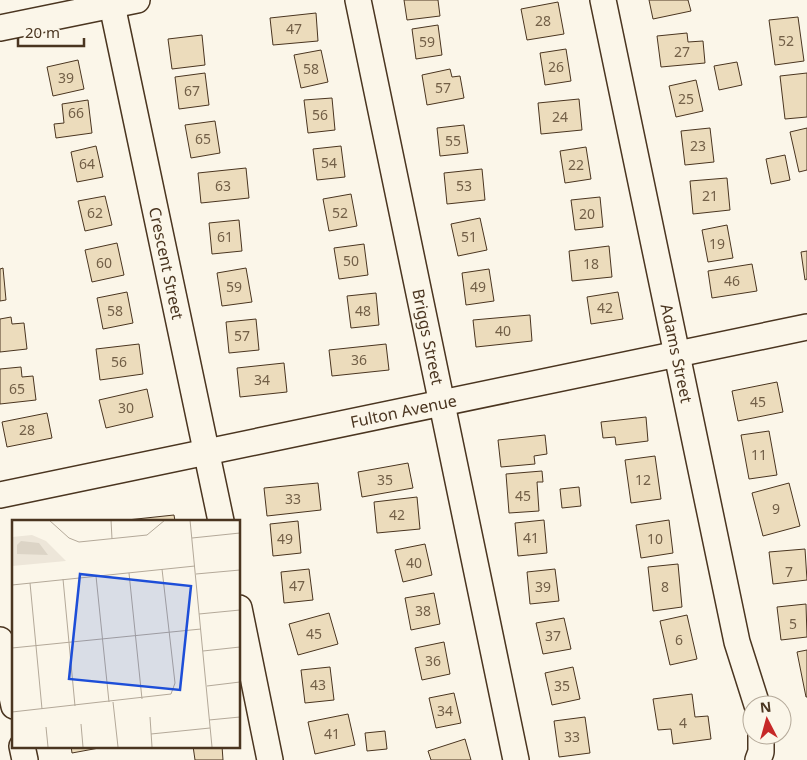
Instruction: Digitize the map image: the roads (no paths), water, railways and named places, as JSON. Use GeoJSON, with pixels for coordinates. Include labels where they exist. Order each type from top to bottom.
{"type":"FeatureCollection","features":[{"type":"Feature","properties":{"kind":"street"},"geometry":{"type":"LineString","coordinates":[[0,28],[137,0]]}},
{"type":"Feature","properties":{"kind":"street","name":"Briggs Street"},"geometry":{"type":"LineString","coordinates":[[358,0],[516,760]]}},
{"type":"Feature","properties":{"kind":"street","name":"Adams Street"},"geometry":{"type":"LineString","coordinates":[[603,0],[737,642],[754,695]]}},
{"type":"Feature","properties":{"kind":"street","name":"Crescent Street"},"geometry":{"type":"LineString","coordinates":[[112,5],[221,520]]}},
{"type":"Feature","properties":{"kind":"street","name":"Fulton Avenue"},"geometry":{"type":"LineString","coordinates":[[0,495],[807,327]]}},
{"type":"Feature","properties":{"kind":"street"},"geometry":{"type":"LineString","coordinates":[[240,613],[270,760]]}},
{"type":"Feature","properties":{"kind":"street"},"geometry":{"type":"LineString","coordinates":[[0,640],[12,697]]}},
{"type":"Feature","properties":{"kind":"street"},"geometry":{"type":"LineString","coordinates":[[758,760],[761,745]]}}]}
